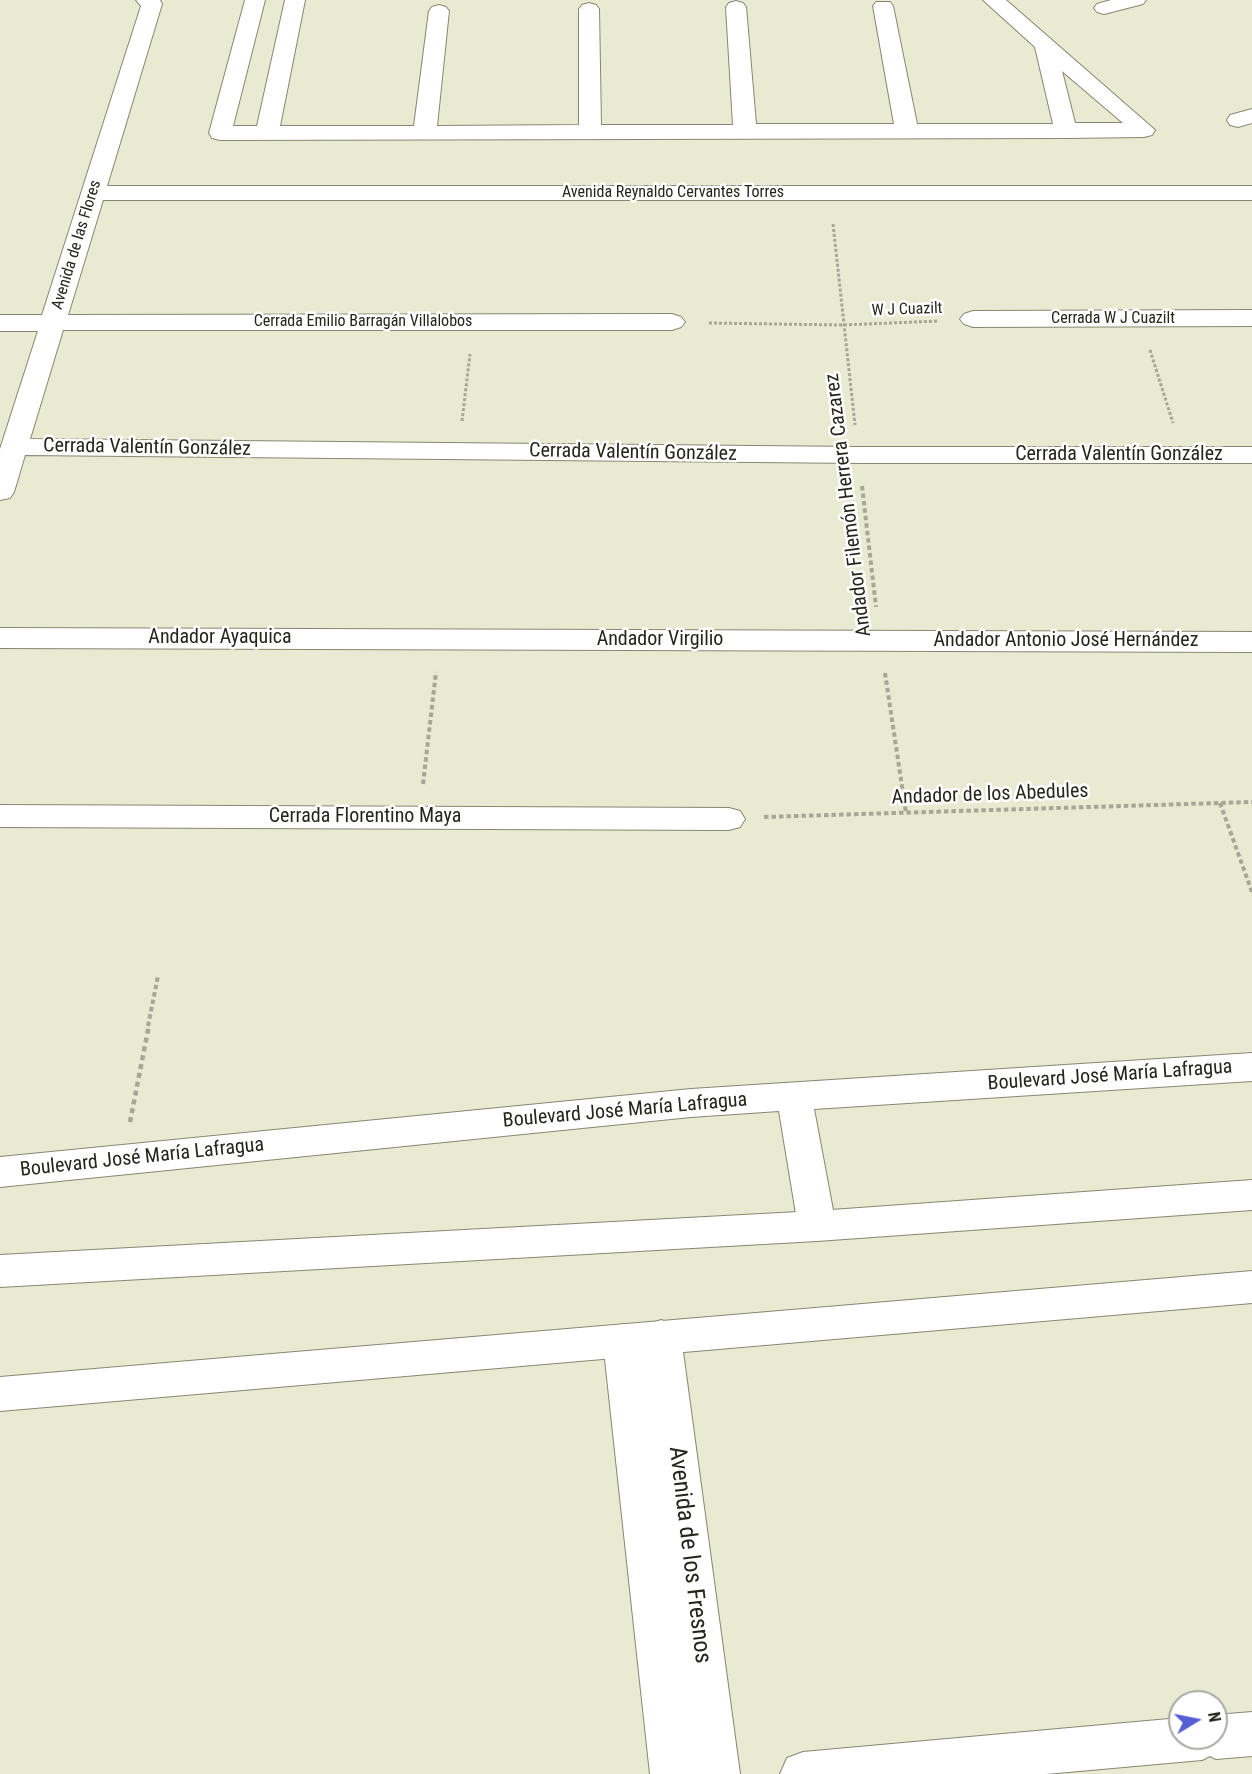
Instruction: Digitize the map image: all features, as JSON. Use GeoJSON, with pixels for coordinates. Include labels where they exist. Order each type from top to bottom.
{"type":"FeatureCollection","features":[{"type":"Feature","properties":{"kind":"street","name":"Avenida de las Flores"},"geometry":{"type":"LineString","coordinates":[[0,492],[152,4],[146,0]]}},
{"type":"Feature","properties":{"kind":"street"},"geometry":{"type":"LineString","coordinates":[[255,0],[220,133],[1144,130],[993,0]]}},
{"type":"Feature","properties":{"kind":"street"},"geometry":{"type":"LineString","coordinates":[[267,133],[295,0]]}},
{"type":"Feature","properties":{"kind":"street"},"geometry":{"type":"LineString","coordinates":[[1104,8],[1136,0]]}},
{"type":"Feature","properties":{"kind":"street"},"geometry":{"type":"LineString","coordinates":[[884,6],[906,131]]}},
{"type":"Feature","properties":{"kind":"street"},"geometry":{"type":"LineString","coordinates":[[736,7],[745,132]]}},
{"type":"Feature","properties":{"kind":"street"},"geometry":{"type":"LineString","coordinates":[[589,9],[590,132]]}},
{"type":"Feature","properties":{"kind":"street"},"geometry":{"type":"LineString","coordinates":[[425,132],[439,11]]}},
{"type":"Feature","properties":{"kind":"street"},"geometry":{"type":"LineString","coordinates":[[1045,45],[1066,131]]}},
{"type":"Feature","properties":{"kind":"street","name":"Avenida Reynaldo Cervantes Torres"},"geometry":{"type":"LineString","coordinates":[[93,193],[1252,193]]}},
{"type":"Feature","properties":{"kind":"street","name":"Cerrada W J Cuazilt"},"geometry":{"type":"LineString","coordinates":[[973,319],[1252,318]]}},
{"type":"Feature","properties":{"kind":"street","name":"Cerrada Emilio Barragán Villalobos"},"geometry":{"type":"LineString","coordinates":[[0,323],[672,322]]}},
{"type":"Feature","properties":{"kind":"street","name":"Cerrada Valentín González"},"geometry":{"type":"LineString","coordinates":[[14,447],[859,455],[1252,455]]}},
{"type":"Feature","properties":{"kind":"street","name":"Andador Ayaquica"},"geometry":{"type":"LineString","coordinates":[[0,638],[440,639]]}},
{"type":"Feature","properties":{"kind":"street","name":"Andador Virgilio"},"geometry":{"type":"LineString","coordinates":[[440,639],[879,640]]}},
{"type":"Feature","properties":{"kind":"street","name":"Andador Antonio José Hernández"},"geometry":{"type":"LineString","coordinates":[[879,640],[1252,642]]}},
{"type":"Feature","properties":{"kind":"street","name":"Cerrada Florentino Maya"},"geometry":{"type":"LineString","coordinates":[[0,816],[729,819]]}},
{"type":"Feature","properties":{"kind":"street","name":"Boulevard José María Lafragua"},"geometry":{"type":"LineString","coordinates":[[0,1172],[690,1103],[1252,1067]]}},
{"type":"Feature","properties":{"kind":"street"},"geometry":{"type":"LineString","coordinates":[[794,1096],[817,1226]]}},
{"type":"Feature","properties":{"kind":"street"},"geometry":{"type":"LineString","coordinates":[[0,1271],[817,1226],[1252,1195]]}},
{"type":"Feature","properties":{"kind":"street"},"geometry":{"type":"LineString","coordinates":[[0,1394],[1252,1287]]}},
{"type":"Feature","properties":{"kind":"street","name":"Avenida de los Fresnos"},"geometry":{"type":"LineString","coordinates":[[642,1339],[673,1774]]}},
{"type":"Feature","properties":{"kind":"street","name":"Avenida de los Fresnos"},"geometry":{"type":"LineString","coordinates":[[642,1339],[717,1774]]}},
{"type":"Feature","properties":{"kind":"street"},"geometry":{"type":"LineString","coordinates":[[1228,1736],[1252,1734]]}},
{"type":"Feature","properties":{"kind":"street"},"geometry":{"type":"LineString","coordinates":[[803,1774],[1168,1741]]}},
{"type":"Feature","properties":{"kind":"path","name":"Andador Filemón Herrera Cazarez"},"geometry":{"type":"LineString","coordinates":[[830,193],[842,325],[879,640],[906,813]]}},
{"type":"Feature","properties":{"kind":"path","name":"W J Cuazilt"},"geometry":{"type":"LineString","coordinates":[[672,322],[842,325],[973,319]]}},
{"type":"Feature","properties":{"kind":"path"},"geometry":{"type":"LineString","coordinates":[[1140,319],[1183,455]]}},
{"type":"Feature","properties":{"kind":"path"},"geometry":{"type":"LineString","coordinates":[[459,451],[474,322]]}},
{"type":"Feature","properties":{"kind":"path"},"geometry":{"type":"LineString","coordinates":[[419,818],[440,639]]}},
{"type":"Feature","properties":{"kind":"path","name":"Andador de los Abedules"},"geometry":{"type":"LineString","coordinates":[[729,819],[1252,802]]}},
{"type":"Feature","properties":{"kind":"path"},"geometry":{"type":"LineString","coordinates":[[1220,803],[1252,892]]}},
{"type":"Feature","properties":{"kind":"path"},"geometry":{"type":"LineString","coordinates":[[123,1161],[158,976]]}}]}
